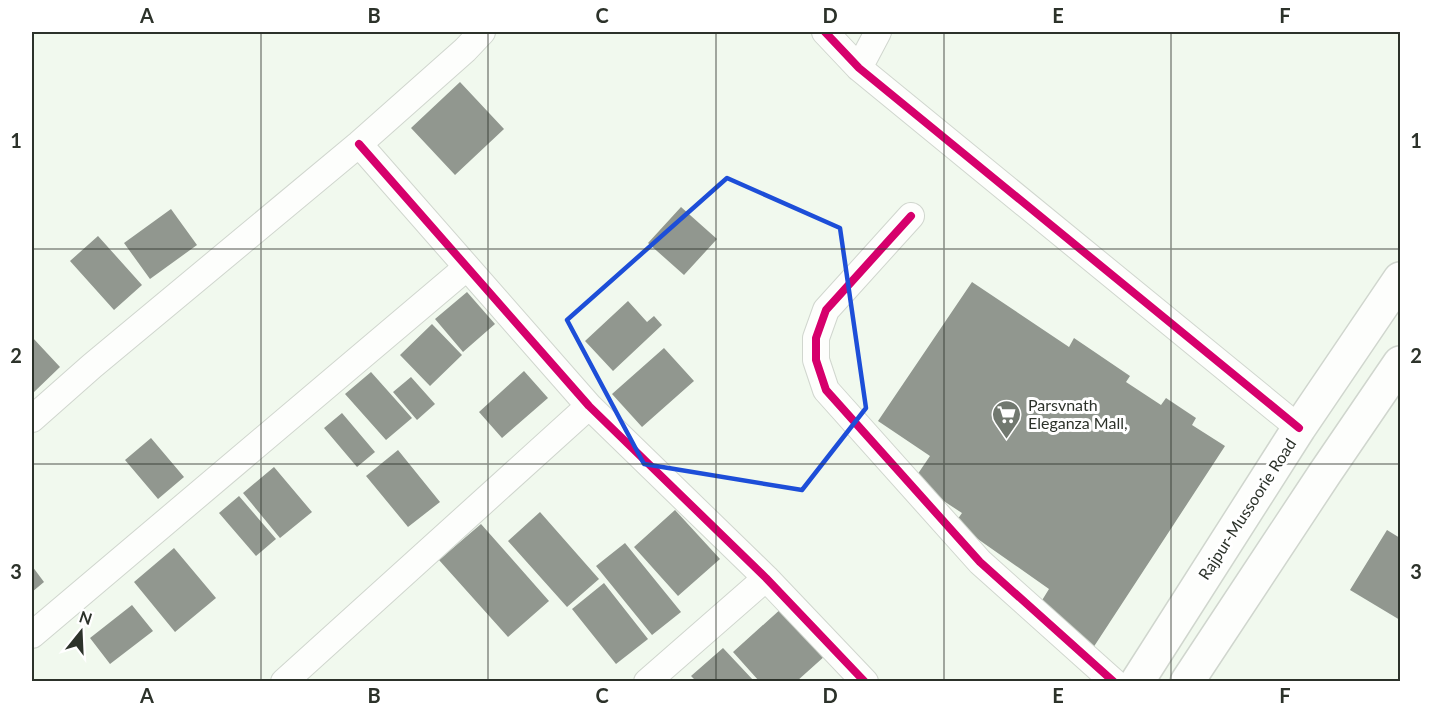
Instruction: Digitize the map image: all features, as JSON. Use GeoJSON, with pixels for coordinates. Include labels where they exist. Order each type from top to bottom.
{"type":"FeatureCollection","features":[{"type":"Feature","properties":{"kind":"main road","name":"Rajpur-Mussoorie Road"},"geometry":{"type":"LineString","coordinates":[[1137,681],[1299,428],[1401,279]]}},
{"type":"Feature","properties":{"kind":"main road"},"geometry":{"type":"LineString","coordinates":[[1187,681],[1401,363]]}},
{"type":"Feature","properties":{"kind":"street"},"geometry":{"type":"LineString","coordinates":[[32,419],[92,366],[359,144],[465,50],[482,32]]}},
{"type":"Feature","properties":{"kind":"street"},"geometry":{"type":"LineString","coordinates":[[825,32],[859,68],[1299,428]]}},
{"type":"Feature","properties":{"kind":"street"},"geometry":{"type":"LineString","coordinates":[[859,68],[878,32]]}},
{"type":"Feature","properties":{"kind":"street"},"geometry":{"type":"LineString","coordinates":[[359,144],[589,406],[766,578],[865,681]]}},
{"type":"Feature","properties":{"kind":"street"},"geometry":{"type":"LineString","coordinates":[[911,216],[826,310],[816,338],[816,360],[826,390],[980,562],[1114,681]]}},
{"type":"Feature","properties":{"kind":"street"},"geometry":{"type":"LineString","coordinates":[[32,635],[466,268]]}},
{"type":"Feature","properties":{"kind":"street"},"geometry":{"type":"LineString","coordinates":[[284,681],[589,406]]}},
{"type":"Feature","properties":{"kind":"street"},"geometry":{"type":"LineString","coordinates":[[647,681],[766,578]]}},
{"type":"Feature","properties":{"kind":"highlighted area"},"geometry":{"type":"Polygon","coordinates":[[[727,178],[840,228],[866,408],[802,490],[644,464],[567,320],[727,178]]]}},
{"type":"Feature","properties":{"kind":"building"},"geometry":{"type":"Polygon","coordinates":[[[460,82],[504,129],[455,175],[411,128],[460,82]]]}},
{"type":"Feature","properties":{"kind":"building"},"geometry":{"type":"Polygon","coordinates":[[[681,207],[717,239],[684,275],[648,243],[681,207]]]}},
{"type":"Feature","properties":{"kind":"building"},"geometry":{"type":"Polygon","coordinates":[[[171,209],[197,245],[150,279],[124,243],[171,209]]]}},
{"type":"Feature","properties":{"kind":"building"},"geometry":{"type":"Polygon","coordinates":[[[98,236],[142,285],[114,310],[70,261],[98,236]]]}},
{"type":"Feature","properties":{"kind":"building","name":"Parsvnath Eleganza Mall,"},"geometry":{"type":"Polygon","coordinates":[[[972,282],[1069,347],[1074,338],[1130,376],[1126,382],[1161,405],[1166,398],[1196,418],[1192,425],[1225,446],[1093,648],[1036,610],[1049,589],[955,523],[962,513],[913,481],[930,456],[878,421],[972,282]]]}},
{"type":"Feature","properties":{"kind":"building"},"geometry":{"type":"Polygon","coordinates":[[[467,292],[495,324],[463,352],[435,319],[467,292]]]}},
{"type":"Feature","properties":{"kind":"building"},"geometry":{"type":"Polygon","coordinates":[[[628,301],[647,322],[654,316],[662,325],[613,371],[585,341],[628,301]]]}},
{"type":"Feature","properties":{"kind":"building"},"geometry":{"type":"Polygon","coordinates":[[[432,324],[462,355],[430,386],[400,355],[432,324]]]}},
{"type":"Feature","properties":{"kind":"building"},"geometry":{"type":"Polygon","coordinates":[[[32,337],[60,367],[33,393],[32,391],[32,337]]]}},
{"type":"Feature","properties":{"kind":"building"},"geometry":{"type":"Polygon","coordinates":[[[664,348],[694,381],[642,427],[612,394],[664,348]]]}},
{"type":"Feature","properties":{"kind":"building"},"geometry":{"type":"Polygon","coordinates":[[[524,371],[548,398],[502,438],[479,412],[524,371]]]}},
{"type":"Feature","properties":{"kind":"building"},"geometry":{"type":"Polygon","coordinates":[[[371,372],[412,418],[386,440],[345,394],[371,372]]]}},
{"type":"Feature","properties":{"kind":"building"},"geometry":{"type":"Polygon","coordinates":[[[411,377],[435,404],[417,420],[393,392],[411,377]]]}},
{"type":"Feature","properties":{"kind":"building"},"geometry":{"type":"Polygon","coordinates":[[[342,413],[375,452],[357,467],[324,428],[342,413]]]}},
{"type":"Feature","properties":{"kind":"building"},"geometry":{"type":"Polygon","coordinates":[[[151,438],[184,477],[158,499],[125,460],[151,438]]]}},
{"type":"Feature","properties":{"kind":"building"},"geometry":{"type":"Polygon","coordinates":[[[398,450],[440,502],[408,527],[366,476],[398,450]]]}},
{"type":"Feature","properties":{"kind":"building"},"geometry":{"type":"Polygon","coordinates":[[[274,467],[312,512],[280,538],[243,493],[274,467]]]}},
{"type":"Feature","properties":{"kind":"building"},"geometry":{"type":"Polygon","coordinates":[[[239,496],[276,539],[256,556],[219,513],[239,496]]]}},
{"type":"Feature","properties":{"kind":"building"},"geometry":{"type":"Polygon","coordinates":[[[675,510],[720,559],[678,596],[634,547],[675,510]]]}},
{"type":"Feature","properties":{"kind":"building"},"geometry":{"type":"Polygon","coordinates":[[[540,512],[599,579],[567,607],[508,541],[540,512]]]}},
{"type":"Feature","properties":{"kind":"building"},"geometry":{"type":"Polygon","coordinates":[[[481,524],[549,601],[508,637],[439,560],[481,524]]]}},
{"type":"Feature","properties":{"kind":"building"},"geometry":{"type":"Polygon","coordinates":[[[1387,530],[1400,538],[1400,620],[1350,590],[1387,530]]]}},
{"type":"Feature","properties":{"kind":"building"},"geometry":{"type":"Polygon","coordinates":[[[625,543],[681,612],[652,635],[596,566],[625,543]]]}},
{"type":"Feature","properties":{"kind":"building"},"geometry":{"type":"Polygon","coordinates":[[[174,548],[216,598],[175,632],[134,582],[174,548]]]}},
{"type":"Feature","properties":{"kind":"building"},"geometry":{"type":"Polygon","coordinates":[[[32,566],[44,582],[32,592],[32,566]]]}},
{"type":"Feature","properties":{"kind":"building"},"geometry":{"type":"Polygon","coordinates":[[[604,583],[648,639],[616,664],[572,609],[604,583]]]}},
{"type":"Feature","properties":{"kind":"building"},"geometry":{"type":"Polygon","coordinates":[[[132,605],[153,631],[110,664],[90,638],[132,605]]]}},
{"type":"Feature","properties":{"kind":"building"},"geometry":{"type":"Polygon","coordinates":[[[783,607],[826,655],[797,681],[759,681],[733,652],[783,607]]]}},
{"type":"Feature","properties":{"kind":"building"},"geometry":{"type":"Polygon","coordinates":[[[723,648],[754,681],[696,681],[691,676],[723,648]]]}},
{"type":"Feature","properties":{"kind":"cycle path"},"geometry":{"type":"LineString","coordinates":[[825,32],[859,68],[1299,428]]}},
{"type":"Feature","properties":{"kind":"cycle path"},"geometry":{"type":"LineString","coordinates":[[359,144],[589,406],[766,578],[865,682]]}},
{"type":"Feature","properties":{"kind":"cycle path"},"geometry":{"type":"LineString","coordinates":[[911,216],[826,310],[816,338],[816,360],[826,390],[980,562],[1114,682]]}},
{"type":"Feature","properties":{"kind":"place","name":"Parsvnath Eleganza Mall,"},"geometry":{"type":"Point","coordinates":[1007,440]}}]}
